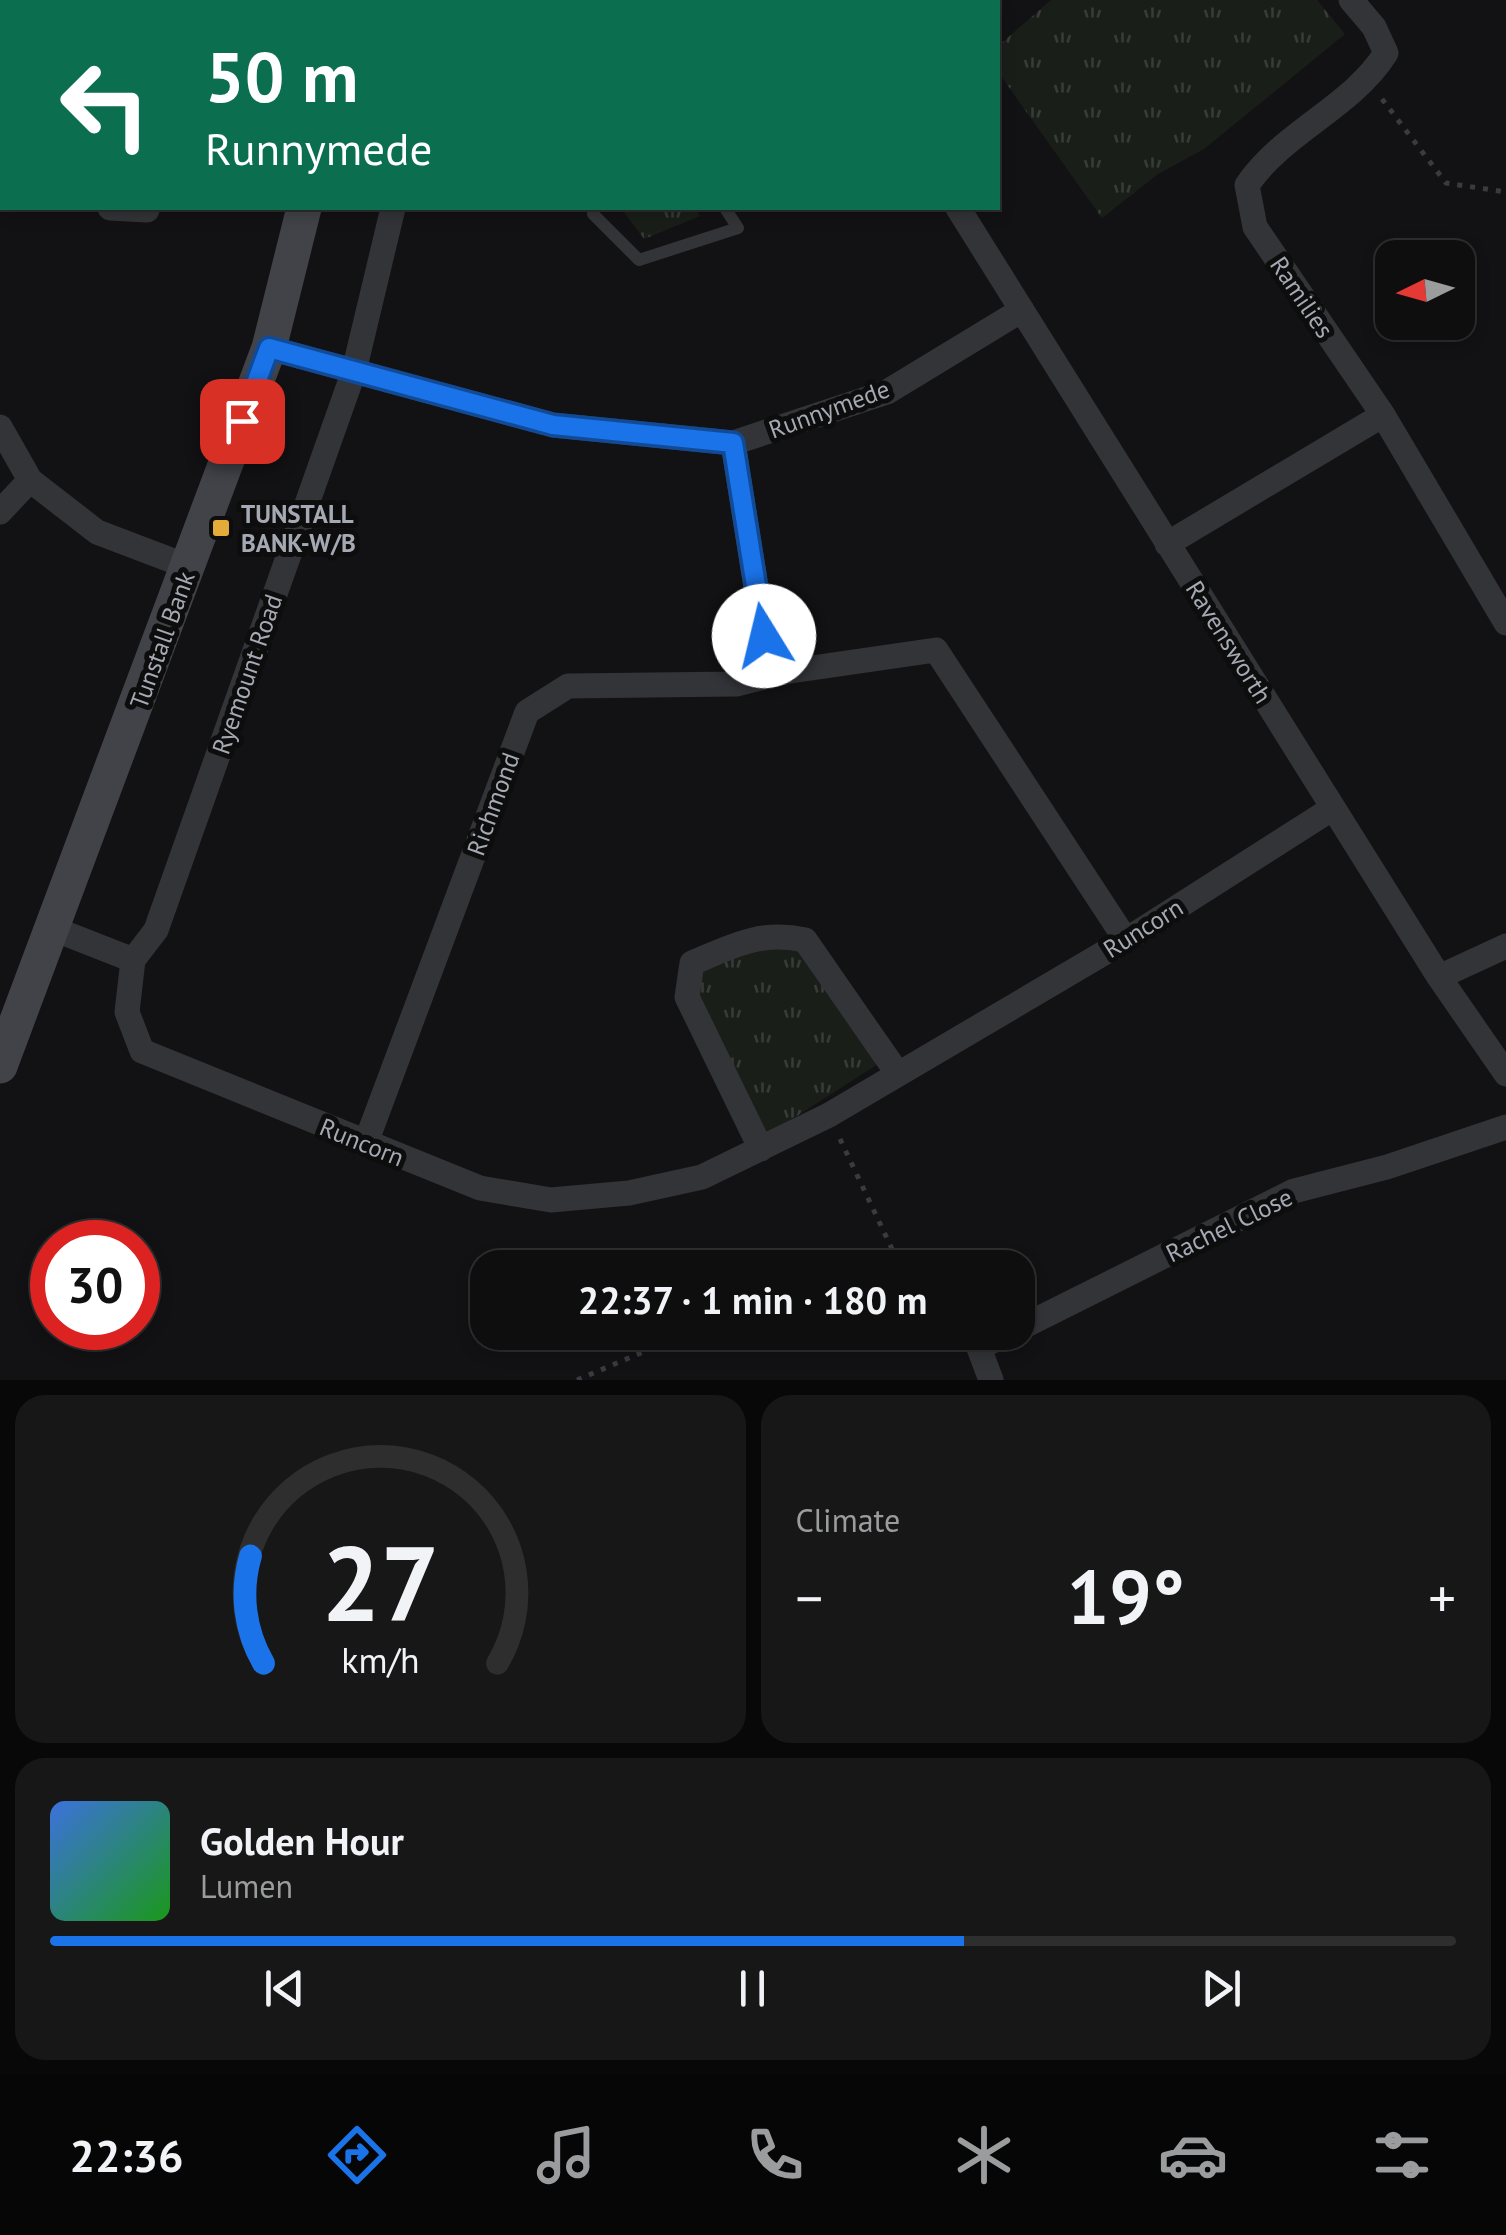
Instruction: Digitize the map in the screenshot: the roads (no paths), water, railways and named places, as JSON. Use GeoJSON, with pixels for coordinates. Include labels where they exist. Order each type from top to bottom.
{"type":"FeatureCollection","features":[{"type":"Feature","properties":{"kind":"main road","name":"Tunstall Bank"},"geometry":{"type":"LineString","coordinates":[[0,1066],[269,348],[304,210]]}},
{"type":"Feature","properties":{"kind":"street","name":"Ramilies"},"geometry":{"type":"LineString","coordinates":[[1351,0],[1374,27],[1386,52],[1368,81],[1263,161],[1247,185],[1256,227],[1383,416],[1506,623]]}},
{"type":"Feature","properties":{"kind":"street","name":"Ryemount Road"},"geometry":{"type":"LineString","coordinates":[[133,960],[156,930],[354,371],[393,210]]}},
{"type":"Feature","properties":{"kind":"street","name":"Ravensworth"},"geometry":{"type":"LineString","coordinates":[[959,210],[1439,977],[1506,1074]]}},
{"type":"Feature","properties":{"kind":"street","name":"Runnymede"},"geometry":{"type":"LineString","coordinates":[[269,348],[553,425],[733,443],[887,392],[1022,310]]}},
{"type":"Feature","properties":{"kind":"street"},"geometry":{"type":"LineString","coordinates":[[1167,544],[1383,416]]}},
{"type":"Feature","properties":{"kind":"street"},"geometry":{"type":"LineString","coordinates":[[0,427],[30,480],[97,532],[189,567]]}},
{"type":"Feature","properties":{"kind":"street"},"geometry":{"type":"LineString","coordinates":[[733,443],[764,636],[784,672]]}},
{"type":"Feature","properties":{"kind":"street"},"geometry":{"type":"LineString","coordinates":[[0,512],[30,480]]}},
{"type":"Feature","properties":{"kind":"street","name":"Richmond"},"geometry":{"type":"LineString","coordinates":[[365,1145],[527,712],[568,686],[736,684],[784,672],[936,650],[1126,940]]}},
{"type":"Feature","properties":{"kind":"street","name":"Runcorn"},"geometry":{"type":"LineString","coordinates":[[133,960],[127,1012],[142,1051],[365,1145],[480,1188],[551,1200],[629,1193],[702,1177],[829,1115],[1126,940],[1334,808]]}},
{"type":"Feature","properties":{"kind":"street"},"geometry":{"type":"LineString","coordinates":[[54,929],[133,960]]}},
{"type":"Feature","properties":{"kind":"street"},"geometry":{"type":"LineString","coordinates":[[761,1150],[688,997],[692,963],[750,938],[779,934],[805,940],[898,1074]]}},
{"type":"Feature","properties":{"kind":"street"},"geometry":{"type":"LineString","coordinates":[[1439,977],[1506,946]]}},
{"type":"Feature","properties":{"kind":"street","name":"Rachel Close"},"geometry":{"type":"LineString","coordinates":[[1035,1320],[1294,1191],[1387,1168],[1506,1126]]}},
{"type":"Feature","properties":{"kind":"street"},"geometry":{"type":"LineString","coordinates":[[981,1350],[991,1380]]}},
{"type":"Feature","properties":{"kind":"lane"},"geometry":{"type":"LineString","coordinates":[[594,210],[593,214],[638,260],[738,228],[727,210]]}},
{"type":"Feature","properties":{"kind":"place","name":"TUNSTALL BANK-W/B"},"geometry":{"type":"Point","coordinates":[221,528]}}]}
